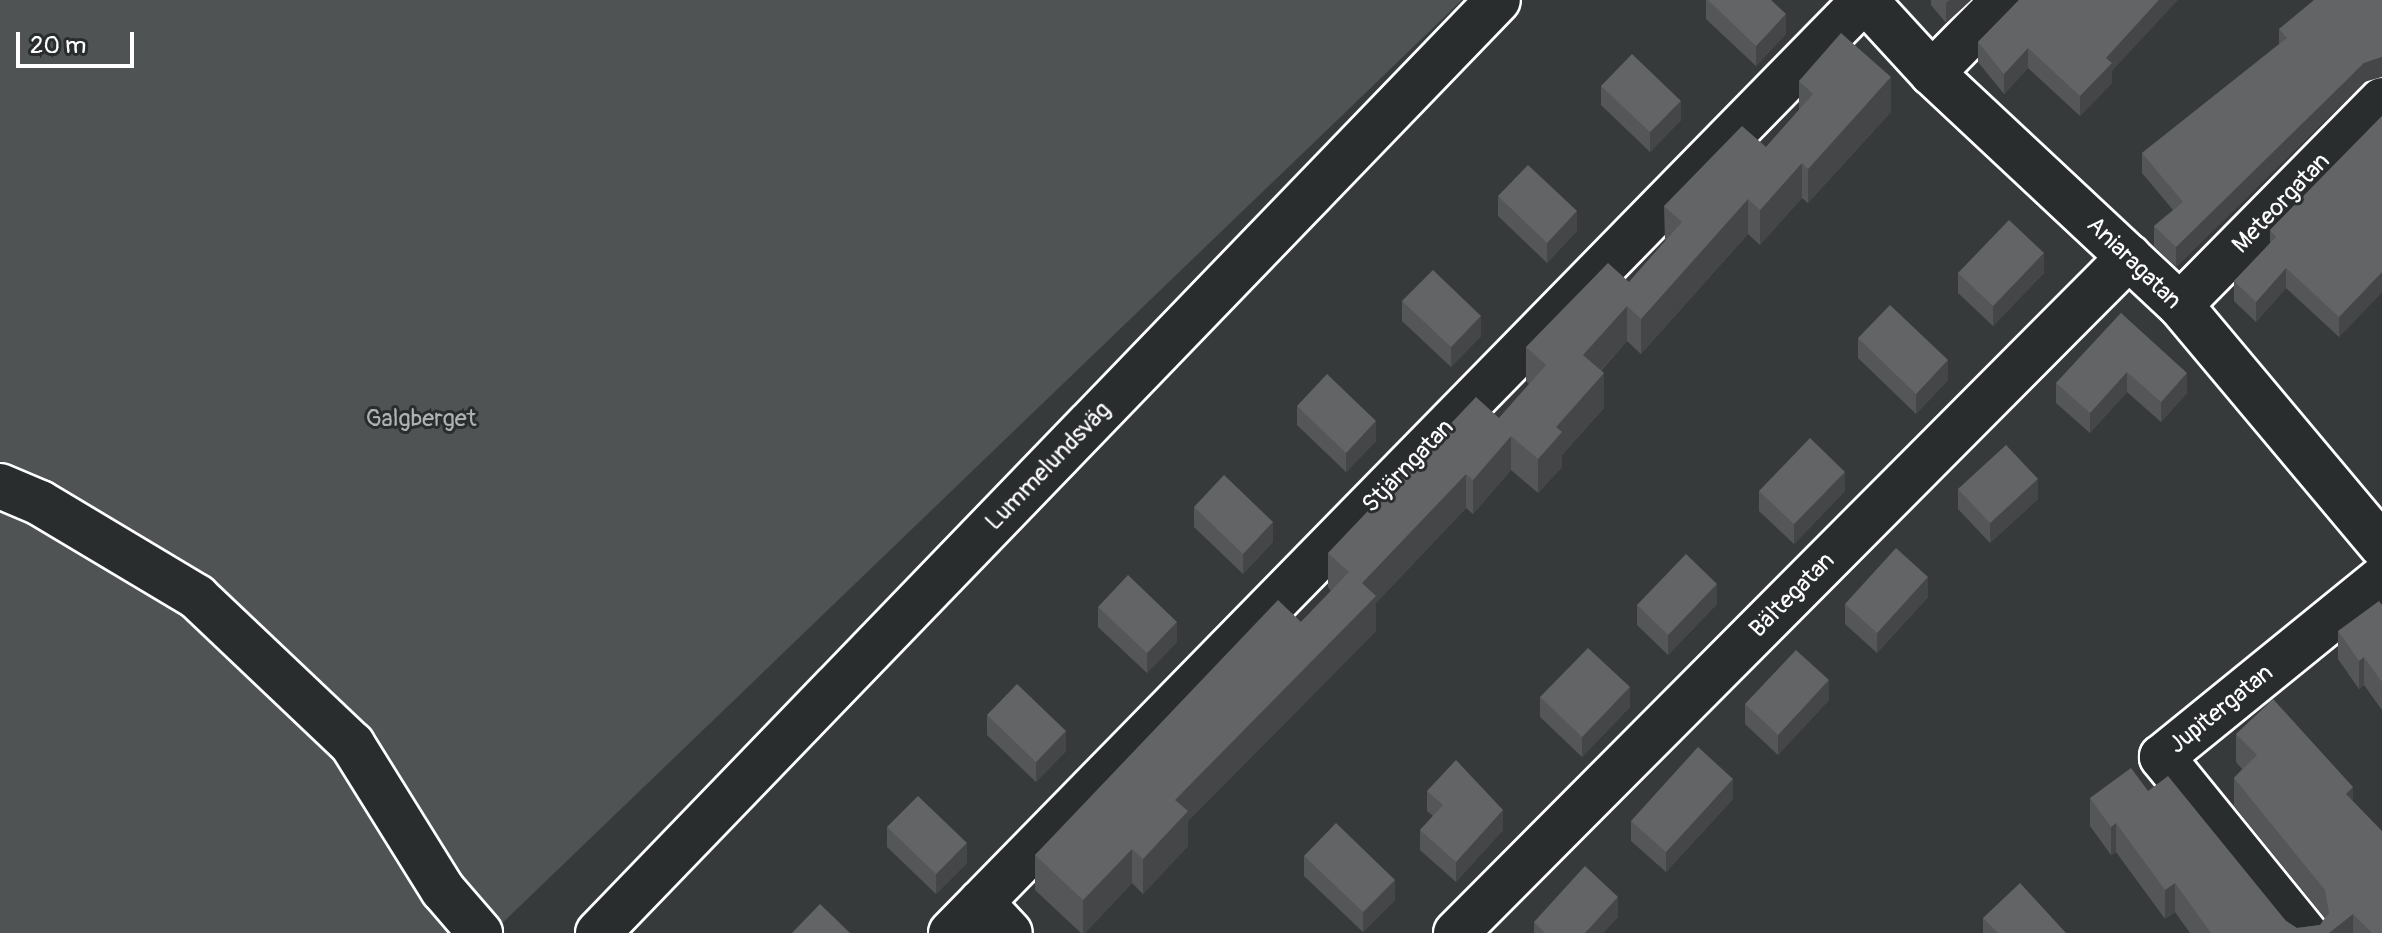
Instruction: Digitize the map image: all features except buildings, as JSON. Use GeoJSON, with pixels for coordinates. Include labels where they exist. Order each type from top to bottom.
{"type":"FeatureCollection","features":[{"type":"Feature","properties":{"kind":"street","name":"Lummelundsväg"},"geometry":{"type":"LineString","coordinates":[[598,933],[1498,0]]}},
{"type":"Feature","properties":{"kind":"street","name":"Aniaragatan"},"geometry":{"type":"LineString","coordinates":[[1865,0],[1932,73],[2180,305],[2382,546]]}},
{"type":"Feature","properties":{"kind":"street","name":"Stjärngatan"},"geometry":{"type":"LineString","coordinates":[[951,933],[996,918],[1865,0]]}},
{"type":"Feature","properties":{"kind":"street"},"geometry":{"type":"LineString","coordinates":[[1932,73],[2004,0]]}},
{"type":"Feature","properties":{"kind":"street","name":"Meteorgatan"},"geometry":{"type":"LineString","coordinates":[[2180,305],[2382,100]]}},
{"type":"Feature","properties":{"kind":"street","name":"Bältegatan"},"geometry":{"type":"LineString","coordinates":[[1456,933],[2129,257]]}},
{"type":"Feature","properties":{"kind":"street"},"geometry":{"type":"LineString","coordinates":[[0,486],[40,503],[208,607],[352,744],[443,890],[480,933]]}},
{"type":"Feature","properties":{"kind":"street","name":"Jupitergatan"},"geometry":{"type":"LineString","coordinates":[[2305,933],[2162,757],[2382,578]]}},
{"type":"Feature","properties":{"kind":"green space","name":"Galgberget"},"geometry":{"type":"Polygon","coordinates":[[[0,0],[1462,0],[492,933],[0,933],[0,0]]]}}]}
